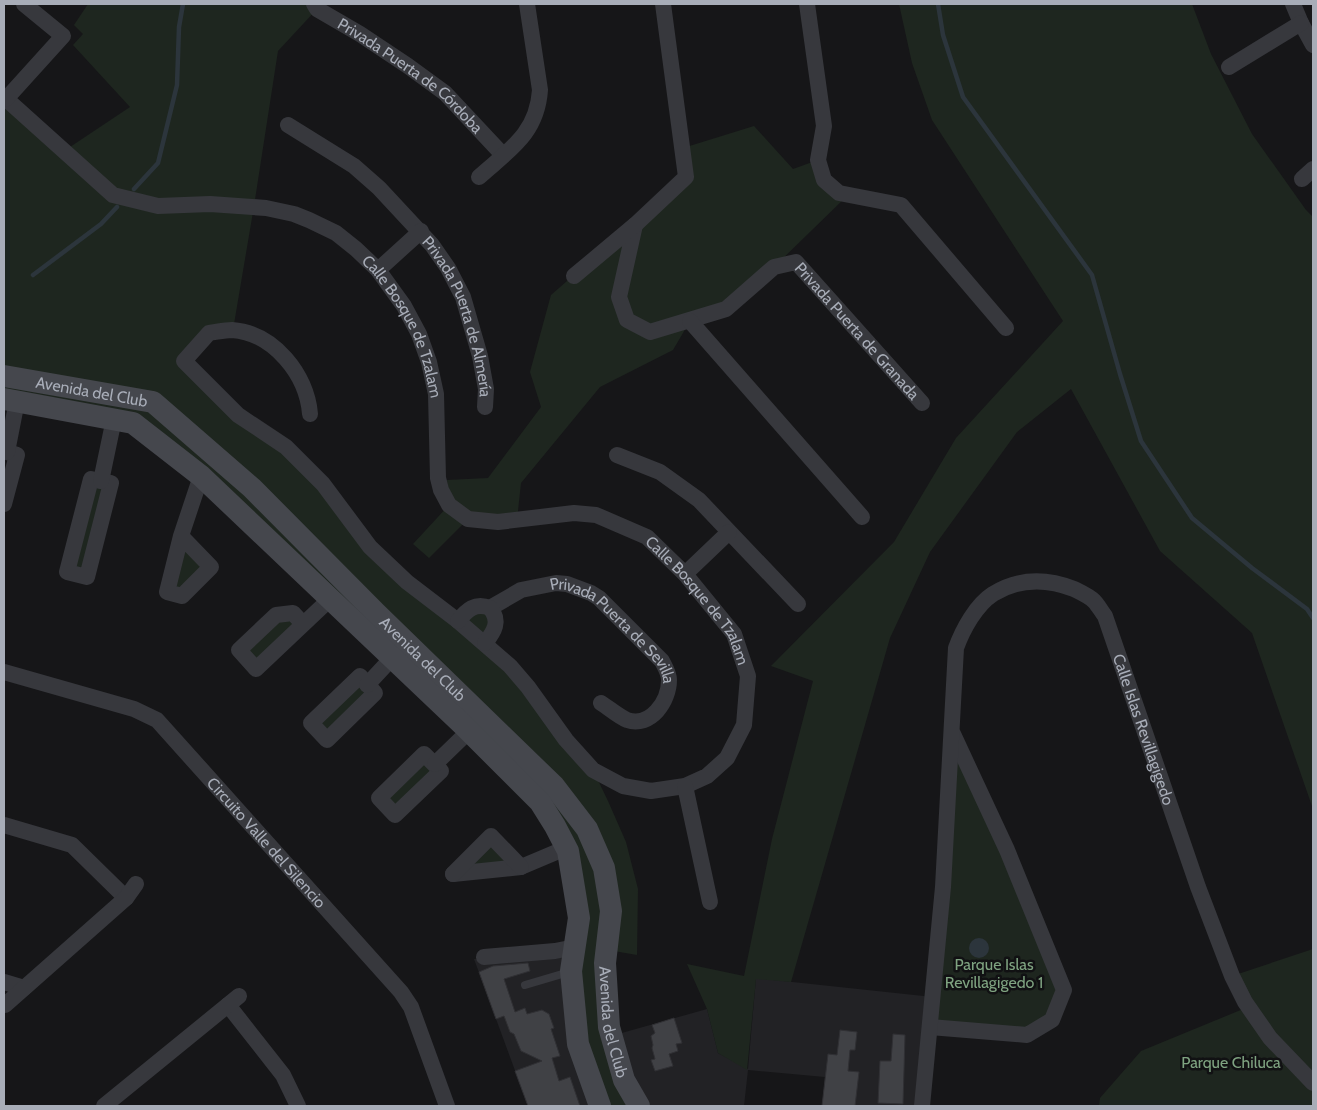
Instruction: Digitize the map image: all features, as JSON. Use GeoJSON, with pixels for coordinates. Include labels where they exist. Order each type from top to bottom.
{"type":"FeatureCollection","features":[{"type":"Feature","properties":{"kind":"street"},"geometry":{"type":"LineString","coordinates":[[5,98],[63,36],[24,4]]}},
{"type":"Feature","properties":{"kind":"street","name":"Privada Puerta de Córdoba"},"geometry":{"type":"LineString","coordinates":[[314,4],[317,10],[360,34],[445,93],[503,155]]}},
{"type":"Feature","properties":{"kind":"street"},"geometry":{"type":"LineString","coordinates":[[479,177],[528,130],[535,117],[539,103],[539,76],[527,4]]}},
{"type":"Feature","properties":{"kind":"street"},"geometry":{"type":"LineString","coordinates":[[574,276],[686,177],[664,4]]}},
{"type":"Feature","properties":{"kind":"street"},"geometry":{"type":"LineString","coordinates":[[807,4],[824,126],[818,160],[824,180],[838,193],[901,205],[1006,328]]}},
{"type":"Feature","properties":{"kind":"street"},"geometry":{"type":"LineString","coordinates":[[1293,4],[1313,45]]}},
{"type":"Feature","properties":{"kind":"street"},"geometry":{"type":"LineString","coordinates":[[1229,67],[1301,23]]}},
{"type":"Feature","properties":{"kind":"street","name":"Calle Bosque de Tzalam"},"geometry":{"type":"LineString","coordinates":[[5,98],[112,195],[158,206],[210,204],[254,206],[294,214],[336,233],[356,249],[378,270],[404,306],[419,334],[429,362],[436,394],[438,478],[441,490],[449,504],[468,520],[498,522],[574,513],[596,515],[646,537],[685,574],[734,634],[748,676],[744,725],[727,758],[707,776],[685,786],[651,791],[623,786],[593,770],[566,740],[516,673],[485,643],[407,582],[370,547],[323,484],[286,447],[238,415],[184,361],[209,333],[233,330],[249,334],[278,351],[297,373],[307,396],[310,414]]}},
{"type":"Feature","properties":{"kind":"street","name":"Privada Puerta de Almería"},"geometry":{"type":"LineString","coordinates":[[288,125],[354,166],[379,188],[421,231],[448,268],[463,297],[480,356],[486,389],[485,407]]}},
{"type":"Feature","properties":{"kind":"street","name":"Privada Puerta de Granada"},"geometry":{"type":"LineString","coordinates":[[635,224],[619,297],[627,320],[650,332],[690,321],[726,308],[774,267],[796,262],[922,404]]}},
{"type":"Feature","properties":{"kind":"street"},"geometry":{"type":"LineString","coordinates":[[378,270],[421,231]]}},
{"type":"Feature","properties":{"kind":"street"},"geometry":{"type":"LineString","coordinates":[[690,321],[862,517]]}},
{"type":"Feature","properties":{"kind":"street","name":"Avenida del Club"},"geometry":{"type":"LineString","coordinates":[[4,376],[153,402],[252,488],[369,621],[547,794],[556,826],[566,848],[579,918],[571,971],[578,1044],[600,1106]]}},
{"type":"Feature","properties":{"kind":"street"},"geometry":{"type":"LineString","coordinates":[[4,504],[17,455],[5,452],[10,400]]}},
{"type":"Feature","properties":{"kind":"street","name":"Avenida del Club"},"geometry":{"type":"LineString","coordinates":[[10,400],[133,423],[201,476],[330,599],[369,621],[392,658],[469,731],[587,829],[604,868],[611,911],[605,963],[609,1027],[624,1080],[639,1106]]}},
{"type":"Feature","properties":{"kind":"street"},"geometry":{"type":"LineString","coordinates":[[100,481],[114,420]]}},
{"type":"Feature","properties":{"kind":"street"},"geometry":{"type":"LineString","coordinates":[[617,455],[660,472],[699,500],[798,604]]}},
{"type":"Feature","properties":{"kind":"street"},"geometry":{"type":"LineString","coordinates":[[181,536],[201,476]]}},
{"type":"Feature","properties":{"kind":"street"},"geometry":{"type":"LineString","coordinates":[[91,479],[100,481],[111,484],[87,577],[67,572],[91,479]]}},
{"type":"Feature","properties":{"kind":"street"},"geometry":{"type":"LineString","coordinates":[[685,574],[729,532]]}},
{"type":"Feature","properties":{"kind":"street","name":"Calle Islas Revillagigedo"},"geometry":{"type":"LineString","coordinates":[[922,1106],[943,887],[956,648],[961,633],[984,602],[992,595],[1025,582],[1040,580],[1059,584],[1093,599],[1105,616],[1198,886],[1232,976],[1245,1002],[1270,1038],[1313,1083]]}},
{"type":"Feature","properties":{"kind":"street","name":"Privada Puerta de Sevilla"},"geometry":{"type":"LineString","coordinates":[[458,621],[468,608],[480,606],[490,608],[521,590],[556,583],[567,584],[591,593],[599,598],[662,661],[669,679],[666,699],[652,716],[645,719],[627,720],[600,703]]}},
{"type":"Feature","properties":{"kind":"street"},"geometry":{"type":"LineString","coordinates":[[303,624],[330,599]]}},
{"type":"Feature","properties":{"kind":"street"},"geometry":{"type":"LineString","coordinates":[[485,643],[494,632],[496,622],[496,616],[490,608]]}},
{"type":"Feature","properties":{"kind":"street"},"geometry":{"type":"LineString","coordinates":[[368,685],[392,658]]}},
{"type":"Feature","properties":{"kind":"street","name":"Circuito Valle del Silencio"},"geometry":{"type":"LineString","coordinates":[[4,672],[134,709],[156,720],[401,992],[411,1007],[447,1106]]}},
{"type":"Feature","properties":{"kind":"street"},"geometry":{"type":"LineString","coordinates":[[435,764],[469,731]]}},
{"type":"Feature","properties":{"kind":"street","name":"Calle Islas Revillagigedo"},"geometry":{"type":"LineString","coordinates":[[930,1027],[1026,1035],[1052,1020],[1064,990],[1007,850],[952,731]]}},
{"type":"Feature","properties":{"kind":"street"},"geometry":{"type":"LineString","coordinates":[[685,786],[710,902]]}},
{"type":"Feature","properties":{"kind":"street"},"geometry":{"type":"LineString","coordinates":[[4,825],[72,845],[126,898]]}},
{"type":"Feature","properties":{"kind":"street"},"geometry":{"type":"LineString","coordinates":[[521,867],[566,848]]}},
{"type":"Feature","properties":{"kind":"street"},"geometry":{"type":"LineString","coordinates":[[4,1004],[126,898],[136,884]]}},
{"type":"Feature","properties":{"kind":"street"},"geometry":{"type":"LineString","coordinates":[[484,957],[555,951],[574,947]]}},
{"type":"Feature","properties":{"kind":"street"},"geometry":{"type":"LineString","coordinates":[[4,982],[24,988]]}},
{"type":"Feature","properties":{"kind":"street"},"geometry":{"type":"LineString","coordinates":[[110,1105],[233,1000],[283,1075],[298,1106]]}},
{"type":"Feature","properties":{"kind":"lane"},"geometry":{"type":"LineString","coordinates":[[525,985],[571,971]]}},
{"type":"Feature","properties":{"kind":"shaded area"},"geometry":{"type":"Polygon","coordinates":[[[979,938],[986,941],[989,948],[986,955],[979,958],[972,955],[969,948],[972,941],[979,938]]]}},
{"type":"Feature","properties":{"kind":"shaded area"},"geometry":{"type":"Polygon","coordinates":[[[575,947],[600,1106],[528,1106],[474,959],[575,947]]]}},
{"type":"Feature","properties":{"kind":"shaded area"},"geometry":{"type":"Polygon","coordinates":[[[756,978],[933,997],[922,1106],[822,1106],[825,1077],[748,1070],[744,1106],[639,1106],[611,1036],[707,1009],[718,1053],[748,1069],[756,978]]]}},
{"type":"Feature","properties":{"kind":"green space"},"geometry":{"type":"Polygon","coordinates":[[[88,4],[314,4],[317,9],[278,51],[233,330],[222,331],[184,361],[286,447],[370,547],[458,621],[490,608],[485,643],[593,770],[626,842],[638,889],[637,955],[608,950],[605,963],[639,1106],[600,1106],[578,1044],[579,918],[555,825],[133,423],[4,399],[4,97],[64,151],[130,107],[73,45],[83,34],[74,25],[88,4]]]}},
{"type":"Feature","properties":{"kind":"green space"},"geometry":{"type":"Polygon","coordinates":[[[899,4],[1192,4],[1211,54],[1252,134],[1313,217],[1313,809],[1252,633],[1160,551],[1071,389],[1017,432],[930,552],[890,638],[791,982],[756,979],[747,1070],[718,1053],[707,1009],[687,964],[744,976],[772,839],[813,681],[771,666],[894,542],[956,438],[1063,321],[932,120],[912,63],[899,4]]]}},
{"type":"Feature","properties":{"kind":"green space"},"geometry":{"type":"Polygon","coordinates":[[[754,126],[793,169],[818,160],[824,180],[848,195],[774,267],[726,309],[690,321],[673,350],[600,387],[521,483],[517,520],[468,519],[429,558],[413,544],[449,505],[447,480],[488,478],[541,407],[530,372],[551,295],[686,177],[683,148],[754,126]]]}},
{"type":"Feature","properties":{"kind":"green space"},"geometry":{"type":"Polygon","coordinates":[[[91,479],[111,484],[87,577],[67,572],[91,479]]]}},
{"type":"Feature","properties":{"kind":"green space"},"geometry":{"type":"Polygon","coordinates":[[[181,536],[211,567],[182,596],[167,592],[181,536]]]}},
{"type":"Feature","properties":{"kind":"green space"},"geometry":{"type":"Polygon","coordinates":[[[276,615],[303,624],[256,669],[239,650],[276,615]]]}},
{"type":"Feature","properties":{"kind":"green space"},"geometry":{"type":"Polygon","coordinates":[[[360,676],[375,693],[327,740],[311,723],[360,676]]]}},
{"type":"Feature","properties":{"kind":"green space","name":"Parque Islas Revillagigedo 1"},"geometry":{"type":"Polygon","coordinates":[[[951,731],[1064,990],[1052,1020],[1027,1035],[930,1027],[951,731]]]}},
{"type":"Feature","properties":{"kind":"green space"},"geometry":{"type":"Polygon","coordinates":[[[424,754],[441,771],[395,815],[379,798],[424,754]]]}},
{"type":"Feature","properties":{"kind":"green space"},"geometry":{"type":"Polygon","coordinates":[[[491,836],[521,867],[453,874],[491,836]]]}},
{"type":"Feature","properties":{"kind":"green space","name":"Parque Chiluca"},"geometry":{"type":"Polygon","coordinates":[[[1313,949],[1313,1106],[1099,1106],[1100,1098],[1141,1051],[1248,1007],[1232,976],[1313,949]]]}},
{"type":"Feature","properties":{"kind":"building"},"geometry":{"type":"Polygon","coordinates":[[[528,963],[530,971],[504,979],[515,1012],[525,1008],[527,1014],[542,1010],[549,1014],[554,1028],[551,1029],[560,1056],[552,1058],[559,1081],[570,1077],[580,1106],[528,1106],[515,1071],[542,1061],[521,1051],[514,1034],[510,1032],[504,1016],[496,1019],[479,972],[493,966],[528,963]]]}},
{"type":"Feature","properties":{"kind":"building"},"geometry":{"type":"Polygon","coordinates":[[[674,1018],[682,1043],[676,1044],[678,1051],[669,1054],[673,1066],[655,1071],[651,1060],[655,1059],[651,1036],[655,1033],[652,1025],[674,1018]]]}},
{"type":"Feature","properties":{"kind":"building"},"geometry":{"type":"Polygon","coordinates":[[[840,1030],[857,1032],[855,1050],[850,1050],[848,1071],[859,1072],[855,1106],[822,1106],[828,1054],[837,1055],[840,1030]]]}},
{"type":"Feature","properties":{"kind":"building"},"geometry":{"type":"Polygon","coordinates":[[[893,1034],[905,1035],[903,1104],[878,1103],[880,1061],[891,1061],[893,1034]]]}},
{"type":"Feature","properties":{"kind":"waterway"},"geometry":{"type":"LineString","coordinates":[[134,189],[158,163],[177,85],[179,27],[183,4]]}},
{"type":"Feature","properties":{"kind":"waterway"},"geometry":{"type":"LineString","coordinates":[[938,4],[943,35],[963,97],[1092,275],[1141,441],[1192,518],[1252,568],[1307,609],[1313,618]]}},
{"type":"Feature","properties":{"kind":"waterway"},"geometry":{"type":"LineString","coordinates":[[33,275],[101,224],[117,207]]}}]}
